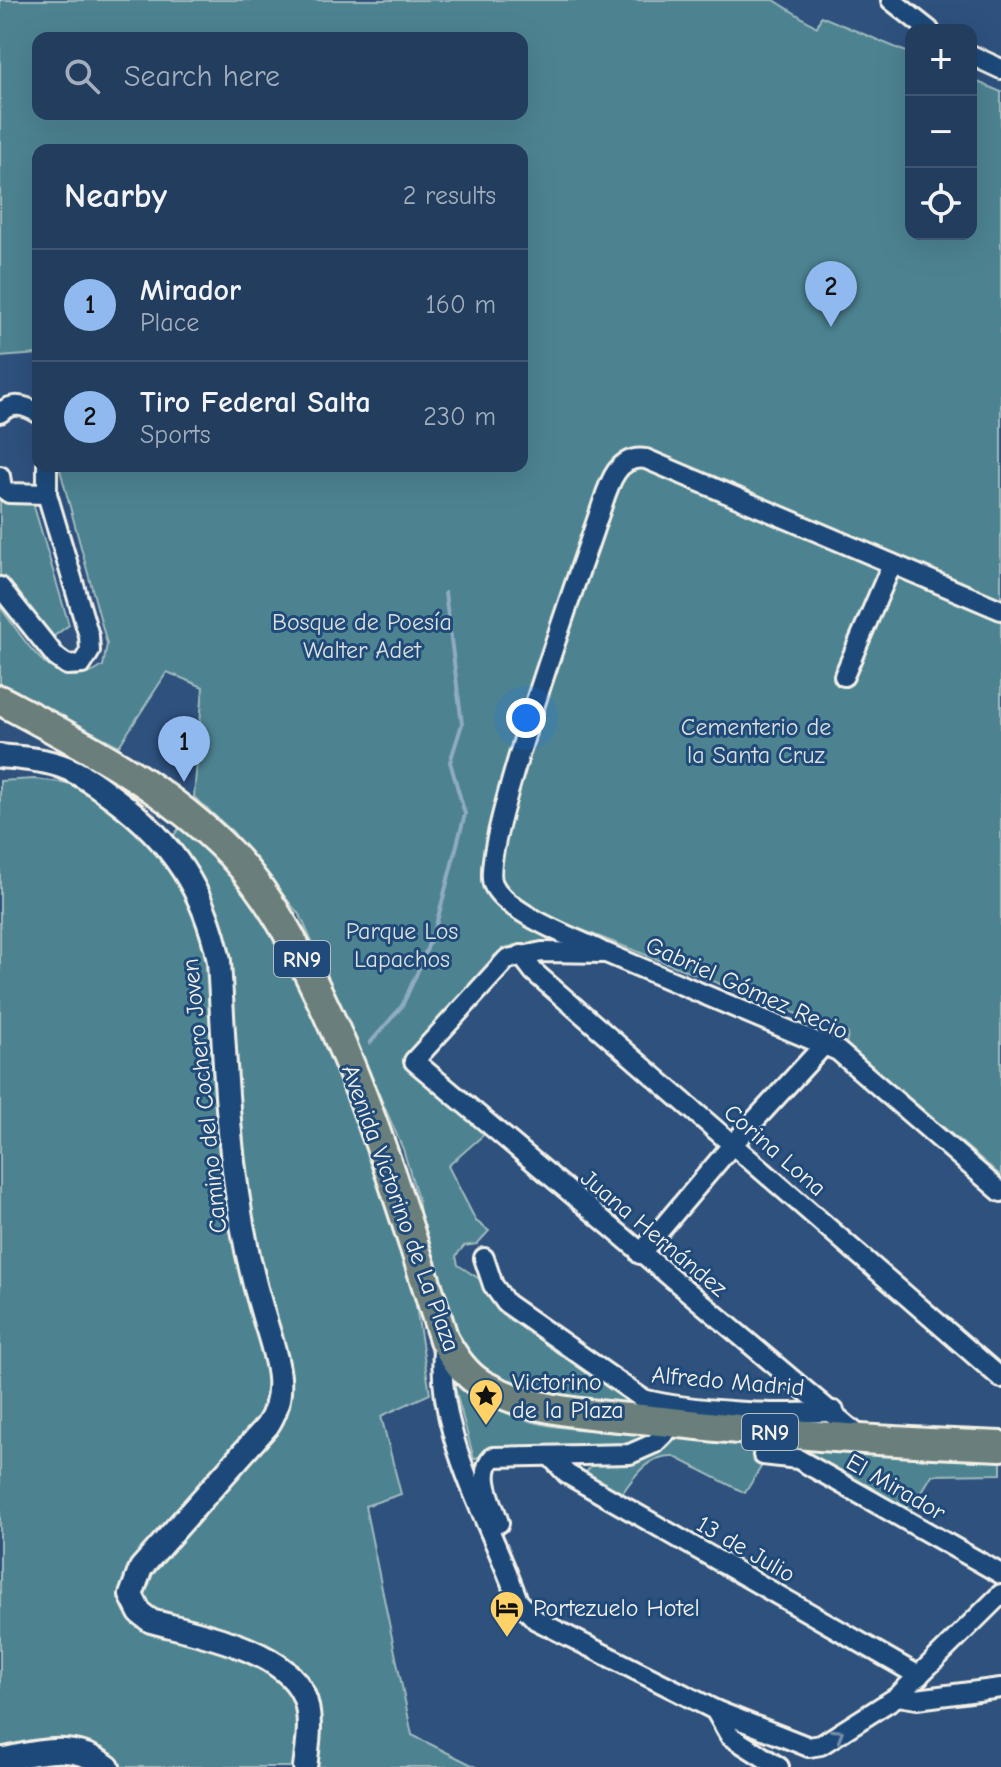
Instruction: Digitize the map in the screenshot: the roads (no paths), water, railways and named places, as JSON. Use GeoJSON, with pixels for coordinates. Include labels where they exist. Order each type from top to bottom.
{"type":"FeatureCollection","features":[{"type":"Feature","properties":{"kind":"highway","name":"Avenida Victorino de La Plaza"},"geometry":{"type":"LineString","coordinates":[[0,700],[143,779],[202,827],[267,898],[298,949],[367,1106],[444,1340],[460,1365],[481,1384],[518,1400],[576,1412],[865,1441],[1001,1446]]}},
{"type":"Feature","properties":{"kind":"street"},"geometry":{"type":"LineString","coordinates":[[891,0],[921,24]]}},
{"type":"Feature","properties":{"kind":"street"},"geometry":{"type":"LineString","coordinates":[[977,58],[1001,69]]}},
{"type":"Feature","properties":{"kind":"street"},"geometry":{"type":"LineString","coordinates":[[0,413],[23,405],[32,410]]}},
{"type":"Feature","properties":{"kind":"street"},"geometry":{"type":"LineString","coordinates":[[606,953],[514,905],[496,890],[491,876],[500,815],[598,517],[618,469],[636,458],[646,459],[1001,610]]}},
{"type":"Feature","properties":{"kind":"street"},"geometry":{"type":"LineString","coordinates":[[0,587],[56,657],[67,665],[82,664],[87,658],[89,636],[47,494],[47,472]]}},
{"type":"Feature","properties":{"kind":"street"},"geometry":{"type":"LineString","coordinates":[[0,476],[2,488],[9,493],[47,494]]}},
{"type":"Feature","properties":{"kind":"street"},"geometry":{"type":"LineString","coordinates":[[844,676],[892,564]]}},
{"type":"Feature","properties":{"kind":"street","name":"Camino del Cochero Joven"},"geometry":{"type":"LineString","coordinates":[[0,756],[41,761],[76,772],[136,814],[162,838],[184,867],[212,929],[219,961],[237,1199],[256,1289],[281,1381],[281,1398],[267,1426],[141,1568],[131,1595],[140,1613],[151,1621],[242,1648],[289,1675],[303,1694],[308,1716],[305,1767]]}},
{"type":"Feature","properties":{"kind":"street","name":"Gabriel Gómez Recio"},"geometry":{"type":"LineString","coordinates":[[521,955],[606,953],[825,1044],[848,1058],[1001,1192]]}},
{"type":"Feature","properties":{"kind":"street","name":"Juana Hernández"},"geometry":{"type":"LineString","coordinates":[[521,955],[499,965],[414,1061],[640,1254],[834,1411],[865,1441]]}},
{"type":"Feature","properties":{"kind":"street","name":"Corina Lona"},"geometry":{"type":"LineString","coordinates":[[521,955],[534,972],[1001,1378]]}},
{"type":"Feature","properties":{"kind":"street"},"geometry":{"type":"LineString","coordinates":[[640,1254],[732,1145],[825,1044]]}},
{"type":"Feature","properties":{"kind":"street","name":"Alfredo Madrid"},"geometry":{"type":"LineString","coordinates":[[484,1258],[493,1285],[506,1303],[643,1399],[669,1404],[806,1414],[834,1411]]}},
{"type":"Feature","properties":{"kind":"street"},"geometry":{"type":"LineString","coordinates":[[444,1340],[441,1362],[447,1414],[518,1601],[536,1620],[715,1710],[809,1747],[821,1745],[898,1696],[1001,1594]]}},
{"type":"Feature","properties":{"kind":"street"},"geometry":{"type":"LineString","coordinates":[[510,1577],[501,1529],[484,1476],[486,1464],[503,1455],[552,1458],[630,1454],[655,1443],[675,1423]]}},
{"type":"Feature","properties":{"kind":"street","name":"El Mirador"},"geometry":{"type":"LineString","coordinates":[[763,1455],[798,1459],[1001,1574]]}},
{"type":"Feature","properties":{"kind":"street","name":"13 de Julio"},"geometry":{"type":"LineString","coordinates":[[552,1458],[567,1474],[919,1676]]}},
{"type":"Feature","properties":{"kind":"street"},"geometry":{"type":"LineString","coordinates":[[898,1696],[917,1699],[1001,1688]]}},
{"type":"Feature","properties":{"kind":"street"},"geometry":{"type":"LineString","coordinates":[[715,1710],[730,1736],[779,1767]]}},
{"type":"Feature","properties":{"kind":"street"},"geometry":{"type":"LineString","coordinates":[[0,1760],[51,1750],[78,1750],[108,1767]]}},
{"type":"Feature","properties":{"kind":"waterway"},"geometry":{"type":"LineString","coordinates":[[370,1043],[402,1006],[417,973],[435,929],[465,814],[450,762],[462,724],[445,593]]}},
{"type":"Feature","properties":{"kind":"place","name":"Tiro Federal Salta"},"geometry":{"type":"Point","coordinates":[831,327]}},
{"type":"Feature","properties":{"kind":"place","name":"Mirador"},"geometry":{"type":"Point","coordinates":[184,782]}},
{"type":"Feature","properties":{"kind":"place","name":"Victorino de la Plaza"},"geometry":{"type":"Point","coordinates":[486,1427]}},
{"type":"Feature","properties":{"kind":"place","name":"Portezuelo Hotel"},"geometry":{"type":"Point","coordinates":[507,1639]}},
{"type":"Feature","properties":{"kind":"park label","name":"Bosque de Poesía Walter Adet"},"geometry":{"type":"Point","coordinates":[362,636]}},
{"type":"Feature","properties":{"kind":"park label","name":"Cementerio de la Santa Cruz"},"geometry":{"type":"Point","coordinates":[756,741]}},
{"type":"Feature","properties":{"kind":"park label","name":"Parque Los Lapachos"},"geometry":{"type":"Point","coordinates":[402,945]}}]}
